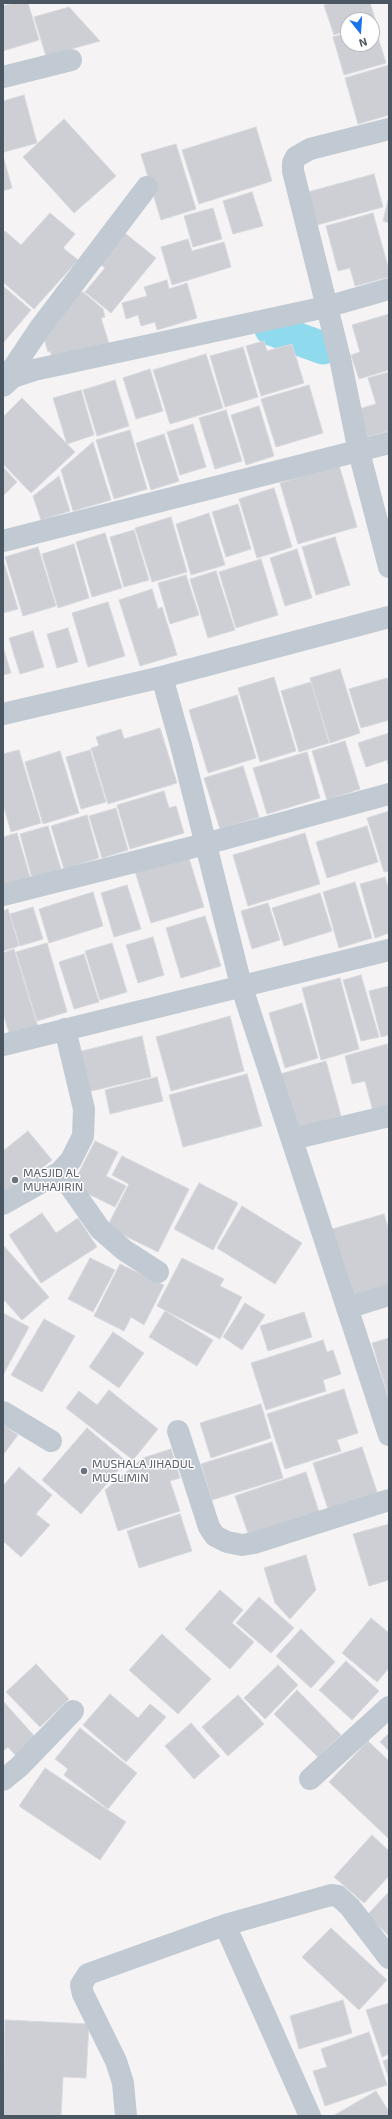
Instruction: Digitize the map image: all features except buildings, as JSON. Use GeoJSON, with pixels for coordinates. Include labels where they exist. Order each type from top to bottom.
{"type":"FeatureCollection","features":[{"type":"Feature","properties":{"kind":"street"},"geometry":{"type":"LineString","coordinates":[[3,77],[71,60]]}},
{"type":"Feature","properties":{"kind":"street"},"geometry":{"type":"LineString","coordinates":[[389,129],[310,149],[296,157],[293,163],[293,171],[341,363],[359,452],[389,567]]}},
{"type":"Feature","properties":{"kind":"street"},"geometry":{"type":"LineString","coordinates":[[3,384],[40,328],[147,187]]}},
{"type":"Feature","properties":{"kind":"street"},"geometry":{"type":"LineString","coordinates":[[3,384],[13,377],[34,370],[326,307],[389,289]]}},
{"type":"Feature","properties":{"kind":"street"},"geometry":{"type":"LineString","coordinates":[[3,541],[189,493],[359,452],[389,443]]}},
{"type":"Feature","properties":{"kind":"street"},"geometry":{"type":"LineString","coordinates":[[3,714],[162,677],[389,617]]}},
{"type":"Feature","properties":{"kind":"street"},"geometry":{"type":"LineString","coordinates":[[162,677],[181,744],[241,986],[389,1435]]}},
{"type":"Feature","properties":{"kind":"street"},"geometry":{"type":"LineString","coordinates":[[3,895],[205,844],[389,794]]}},
{"type":"Feature","properties":{"kind":"street"},"geometry":{"type":"LineString","coordinates":[[3,1045],[389,950]]}},
{"type":"Feature","properties":{"kind":"street"},"geometry":{"type":"LineString","coordinates":[[3,1204],[60,1172],[78,1148],[83,1136],[84,1108],[65,1029]]}},
{"type":"Feature","properties":{"kind":"street"},"geometry":{"type":"LineString","coordinates":[[292,1139],[389,1116]]}},
{"type":"Feature","properties":{"kind":"street"},"geometry":{"type":"LineString","coordinates":[[60,1172],[100,1229],[124,1250],[158,1272]]}},
{"type":"Feature","properties":{"kind":"street"},"geometry":{"type":"LineString","coordinates":[[347,1308],[389,1295]]}},
{"type":"Feature","properties":{"kind":"street"},"geometry":{"type":"LineString","coordinates":[[3,1412],[52,1441]]}},
{"type":"Feature","properties":{"kind":"street"},"geometry":{"type":"LineString","coordinates":[[178,1431],[209,1528],[215,1536],[227,1542],[242,1545],[262,1541],[389,1500]]}},
{"type":"Feature","properties":{"kind":"street"},"geometry":{"type":"LineString","coordinates":[[310,1780],[389,1707]]}},
{"type":"Feature","properties":{"kind":"street"},"geometry":{"type":"LineString","coordinates":[[3,1780],[19,1767],[73,1710]]}},
{"type":"Feature","properties":{"kind":"street"},"geometry":{"type":"LineString","coordinates":[[126,2116],[123,2083],[116,2061],[83,1994],[81,1985],[83,1979],[88,1974],[95,1970],[225,1925],[335,1895],[350,1907],[389,1958]]}},
{"type":"Feature","properties":{"kind":"street"},"geometry":{"type":"LineString","coordinates":[[225,1925],[310,2116]]}},
{"type":"Feature","properties":{"kind":"waterway"},"geometry":{"type":"LineString","coordinates":[[271,329],[323,348]]}},
{"type":"Feature","properties":{"kind":"place","name":"MASJID AL MUHAJIRIN"},"geometry":{"type":"Point","coordinates":[15,1180]}},
{"type":"Feature","properties":{"kind":"place","name":"MUSHALA JIHADUL MUSLIMIN"},"geometry":{"type":"Point","coordinates":[84,1471]}}]}
